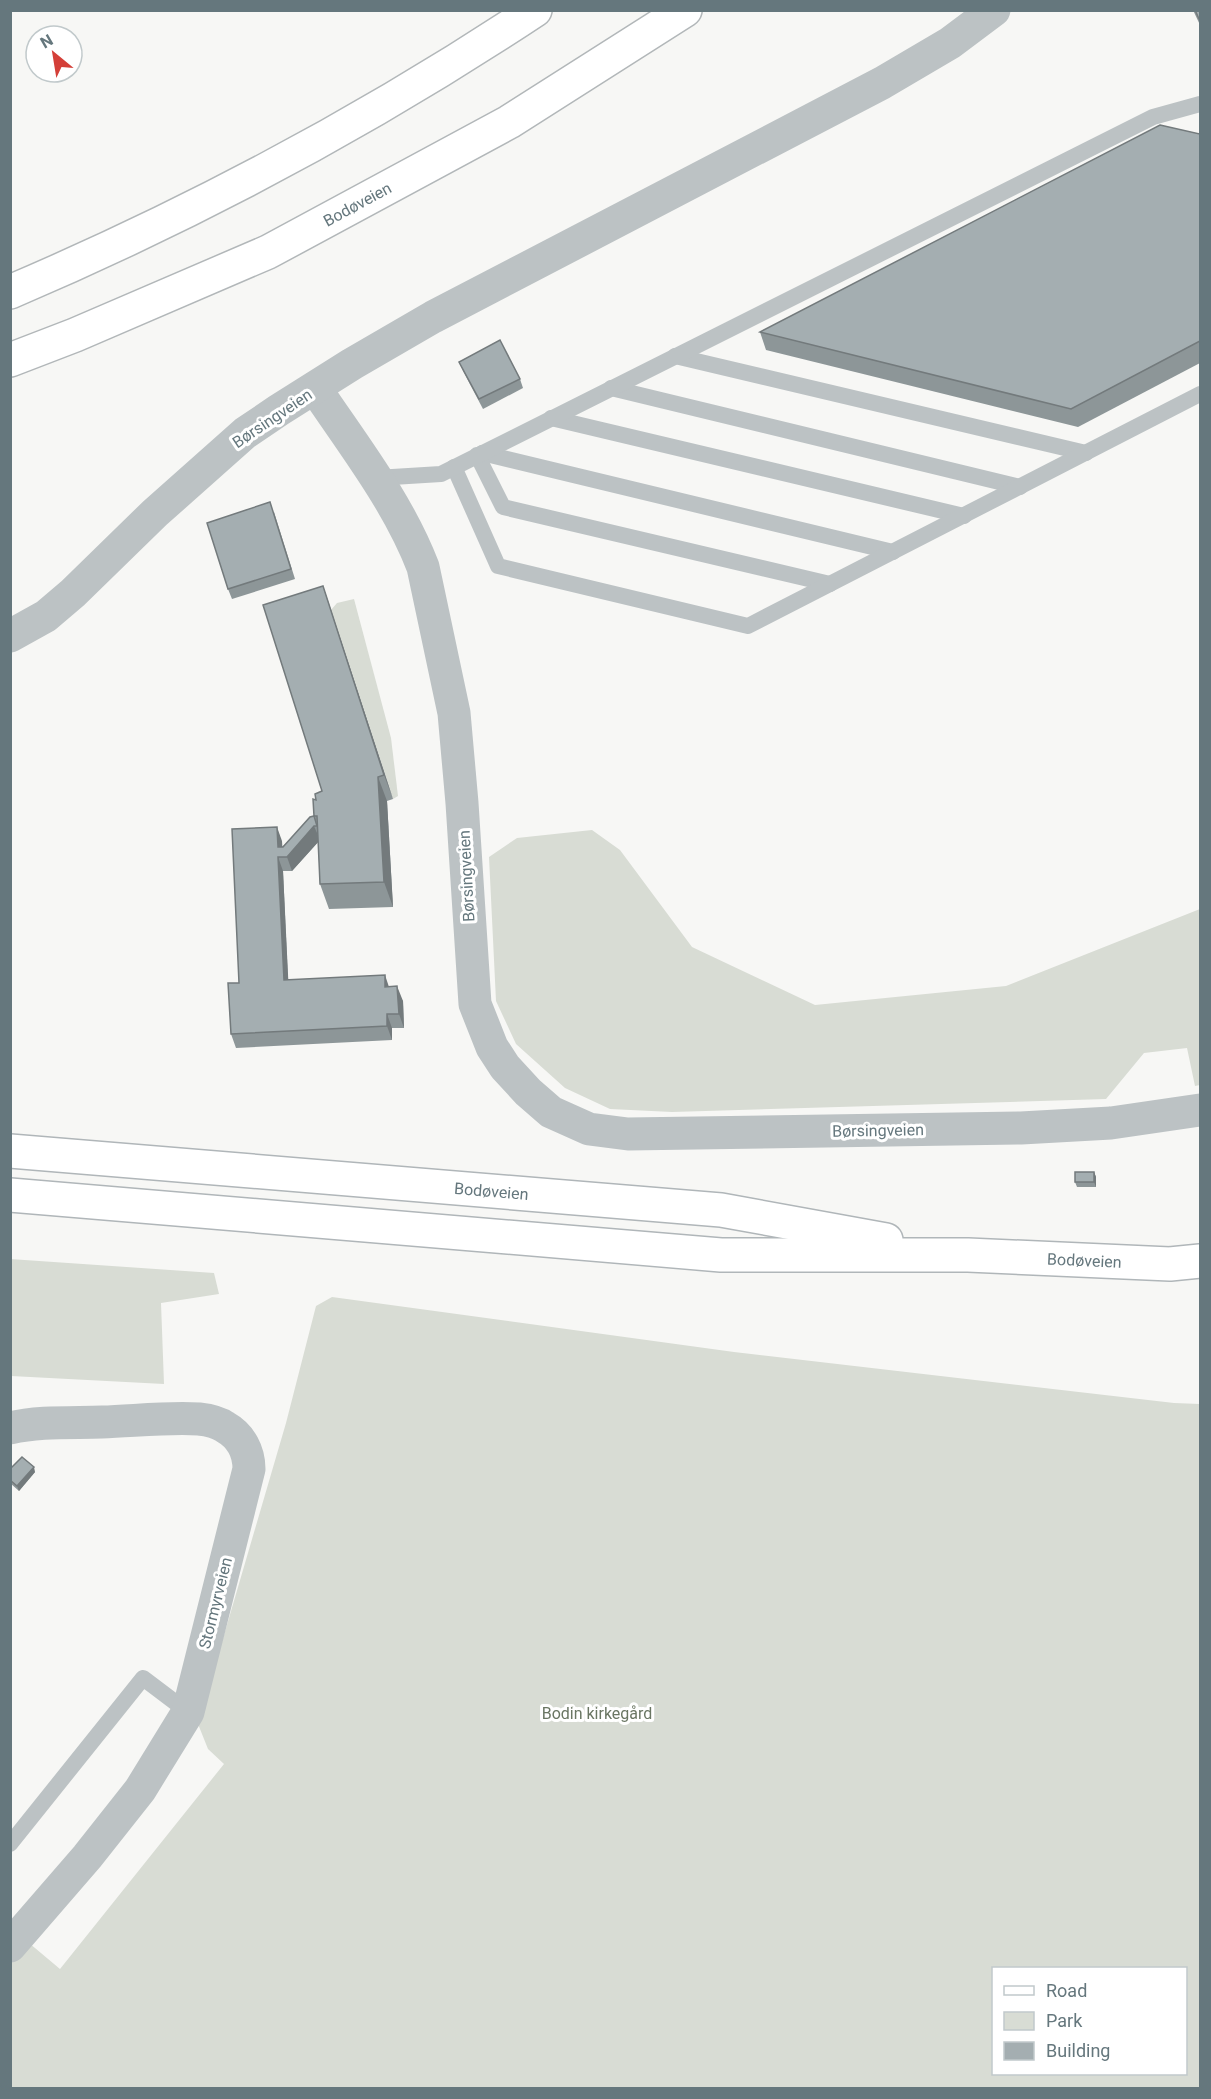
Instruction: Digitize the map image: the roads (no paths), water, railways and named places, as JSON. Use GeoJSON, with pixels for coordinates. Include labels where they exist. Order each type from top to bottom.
{"type":"FeatureCollection","features":[{"type":"Feature","properties":{"kind":"main road"},"geometry":{"type":"LineString","coordinates":[[10,292],[117,245],[338,132],[432,77],[535,10]]}},
{"type":"Feature","properties":{"kind":"main road","name":"Bodøveien"},"geometry":{"type":"LineString","coordinates":[[10,360],[75,336],[268,252],[509,122],[685,10]]}},
{"type":"Feature","properties":{"kind":"main road"},"geometry":{"type":"LineString","coordinates":[[10,379],[75,336]]}},
{"type":"Feature","properties":{"kind":"main road","name":"Bodøveien"},"geometry":{"type":"LineString","coordinates":[[10,1151],[721,1210],[968,1255]]}},
{"type":"Feature","properties":{"kind":"main road","name":"Bodøveien"},"geometry":{"type":"LineString","coordinates":[[10,1195],[721,1255],[968,1255],[1170,1264],[1200,1261]]}},
{"type":"Feature","properties":{"kind":"street"},"geometry":{"type":"LineString","coordinates":[[315,388],[433,317],[882,82],[950,43],[994,10]]}},
{"type":"Feature","properties":{"kind":"street","name":"Børsingveien"},"geometry":{"type":"LineString","coordinates":[[10,636],[46,615],[73,593],[155,513],[245,433],[315,388],[405,524],[423,567],[454,713],[475,1004],[492,1047],[505,1067],[551,1112],[589,1129],[628,1134],[1021,1128],[1111,1123],[1200,1110]]}},
{"type":"Feature","properties":{"kind":"street","name":"Stormyrveien"},"geometry":{"type":"LineString","coordinates":[[10,1428],[198,1419],[212,1421],[237,1436],[246,1450],[249,1469],[188,1712],[140,1790],[87,1857],[10,1946]]}},
{"type":"Feature","properties":{"kind":"lane"},"geometry":{"type":"LineString","coordinates":[[376,478],[441,474],[1153,117],[1200,104]]}},
{"type":"Feature","properties":{"kind":"lane"},"geometry":{"type":"LineString","coordinates":[[675,356],[1086,453]]}},
{"type":"Feature","properties":{"kind":"lane"},"geometry":{"type":"LineString","coordinates":[[611,388],[1020,487]]}},
{"type":"Feature","properties":{"kind":"lane"},"geometry":{"type":"LineString","coordinates":[[454,467],[498,566],[748,626],[1200,394]]}},
{"type":"Feature","properties":{"kind":"lane"},"geometry":{"type":"LineString","coordinates":[[552,418],[964,516]]}},
{"type":"Feature","properties":{"kind":"lane"},"geometry":{"type":"LineString","coordinates":[[480,454],[893,552]]}},
{"type":"Feature","properties":{"kind":"lane"},"geometry":{"type":"LineString","coordinates":[[480,454],[503,507],[830,584]]}},
{"type":"Feature","properties":{"kind":"lane"},"geometry":{"type":"LineString","coordinates":[[10,1844],[143,1678],[188,1712]]}},
{"type":"Feature","properties":{"kind":"park label","name":"Bodin kirkegård"},"geometry":{"type":"Point","coordinates":[597,1713]}}]}
